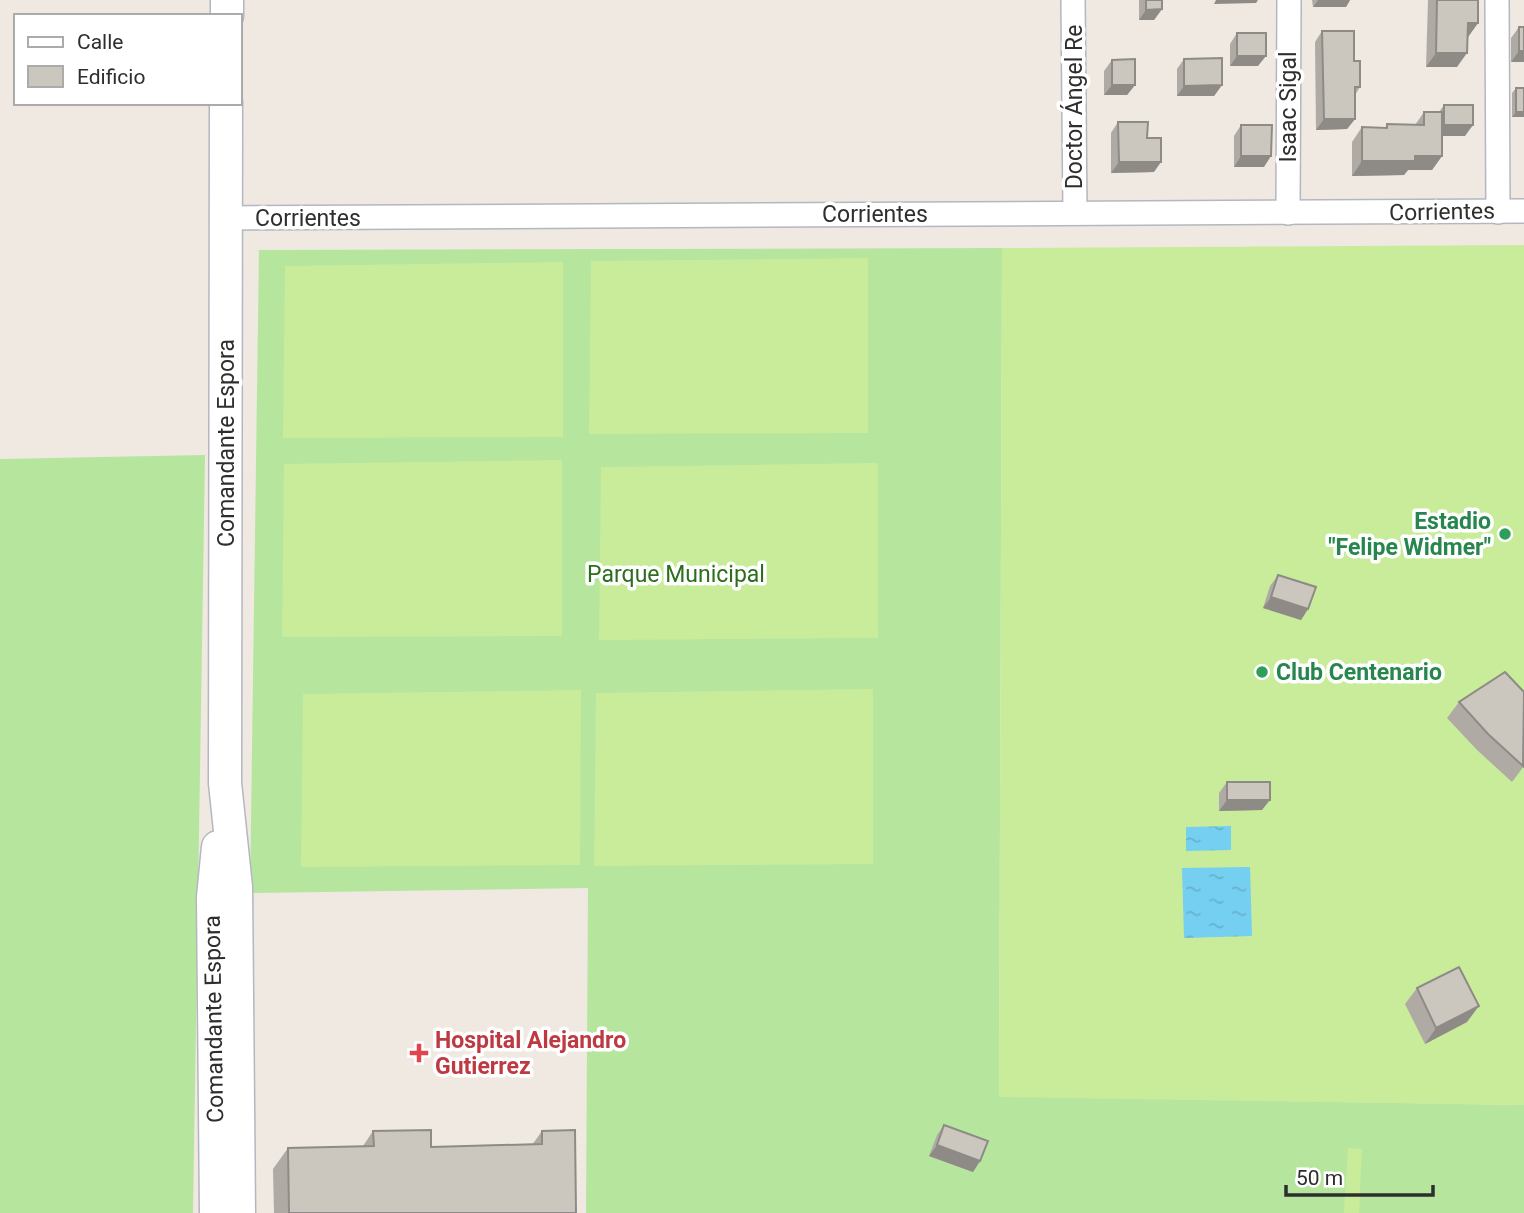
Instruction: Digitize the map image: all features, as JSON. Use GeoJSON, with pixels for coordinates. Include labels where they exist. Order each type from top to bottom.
{"type":"FeatureCollection","features":[{"type":"Feature","properties":{"kind":"street","name":"Doctor Ángel Re"},"geometry":{"type":"LineString","coordinates":[[1073,0],[1075,213]]}},
{"type":"Feature","properties":{"kind":"street","name":"Isaac Sigal"},"geometry":{"type":"LineString","coordinates":[[1288,213],[1289,0]]}},
{"type":"Feature","properties":{"kind":"street"},"geometry":{"type":"LineString","coordinates":[[1497,0],[1498,212]]}},
{"type":"Feature","properties":{"kind":"street","name":"Comandante Espora"},"geometry":{"type":"LineString","coordinates":[[216,1213],[213,897],[225,783],[226,105]]}},
{"type":"Feature","properties":{"kind":"street","name":"Corrientes"},"geometry":{"type":"LineString","coordinates":[[225,218],[1524,211]]}},
{"type":"Feature","properties":{"kind":"street","name":"Comandante Espora"},"geometry":{"type":"LineString","coordinates":[[225,783],[236,887],[239,1213]]}},
{"type":"Feature","properties":{"kind":"green space","name":"Club Centenario"},"geometry":{"type":"Polygon","coordinates":[[[1524,245],[1524,1105],[999,1097],[1002,248],[1524,245]]]}},
{"type":"Feature","properties":{"kind":"green space","name":"Parque Municipal"},"geometry":{"type":"Polygon","coordinates":[[[1002,248],[999,1096],[1524,1105],[1524,1213],[586,1213],[588,888],[250,893],[259,250],[1002,248]]]}},
{"type":"Feature","properties":{"kind":"green space"},"geometry":{"type":"Polygon","coordinates":[[[868,258],[868,433],[589,434],[591,261],[868,258]]]}},
{"type":"Feature","properties":{"kind":"green space"},"geometry":{"type":"Polygon","coordinates":[[[563,262],[563,437],[283,438],[285,266],[563,262]]]}},
{"type":"Feature","properties":{"kind":"green space"},"geometry":{"type":"Polygon","coordinates":[[[205,455],[193,1213],[0,1213],[0,459],[205,455]]]}},
{"type":"Feature","properties":{"kind":"green space"},"geometry":{"type":"Polygon","coordinates":[[[562,460],[562,636],[282,637],[284,464],[562,460]]]}},
{"type":"Feature","properties":{"kind":"green space"},"geometry":{"type":"Polygon","coordinates":[[[878,463],[878,638],[599,640],[601,467],[878,463]]]}},
{"type":"Feature","properties":{"kind":"green space"},"geometry":{"type":"Polygon","coordinates":[[[873,689],[873,864],[594,866],[596,693],[873,689]]]}},
{"type":"Feature","properties":{"kind":"green space"},"geometry":{"type":"Polygon","coordinates":[[[581,690],[580,865],[301,867],[303,694],[581,690]]]}},
{"type":"Feature","properties":{"kind":"green space"},"geometry":{"type":"Polygon","coordinates":[[[1348,1148],[1362,1149],[1359,1213],[1344,1213],[1348,1148]]]}},
{"type":"Feature","properties":{"kind":"water"},"geometry":{"type":"Polygon","coordinates":[[[1231,826],[1231,850],[1186,851],[1186,827],[1231,826]]]}},
{"type":"Feature","properties":{"kind":"water"},"geometry":{"type":"Polygon","coordinates":[[[1250,867],[1252,936],[1184,938],[1182,868],[1250,867]]]}},
{"type":"Feature","properties":{"kind":"building"},"geometry":{"type":"Polygon","coordinates":[[[1146,0],[1162,0],[1162,9],[1146,10],[1146,0]]]}},
{"type":"Feature","properties":{"kind":"building"},"geometry":{"type":"Polygon","coordinates":[[[1437,0],[1478,0],[1478,23],[1468,23],[1467,53],[1436,53],[1437,0]]]}},
{"type":"Feature","properties":{"kind":"building"},"geometry":{"type":"Polygon","coordinates":[[[1519,27],[1524,27],[1524,51],[1519,51],[1519,27]]]}},
{"type":"Feature","properties":{"kind":"building"},"geometry":{"type":"Polygon","coordinates":[[[1322,31],[1354,31],[1354,61],[1360,61],[1360,87],[1355,87],[1355,119],[1324,119],[1322,31]]]}},
{"type":"Feature","properties":{"kind":"building"},"geometry":{"type":"Polygon","coordinates":[[[1237,33],[1266,33],[1266,56],[1237,56],[1237,33]]]}},
{"type":"Feature","properties":{"kind":"building"},"geometry":{"type":"Polygon","coordinates":[[[1222,58],[1222,85],[1184,86],[1184,59],[1222,58]]]}},
{"type":"Feature","properties":{"kind":"building"},"geometry":{"type":"Polygon","coordinates":[[[1135,59],[1135,85],[1112,85],[1112,60],[1135,59]]]}},
{"type":"Feature","properties":{"kind":"building"},"geometry":{"type":"Polygon","coordinates":[[[1516,88],[1524,88],[1524,112],[1516,112],[1516,88]]]}},
{"type":"Feature","properties":{"kind":"building"},"geometry":{"type":"Polygon","coordinates":[[[1444,105],[1473,105],[1473,125],[1444,125],[1444,105]]]}},
{"type":"Feature","properties":{"kind":"building"},"geometry":{"type":"Polygon","coordinates":[[[1424,112],[1442,112],[1442,156],[1415,156],[1415,161],[1362,161],[1362,127],[1387,128],[1387,124],[1424,125],[1424,112]]]}},
{"type":"Feature","properties":{"kind":"building"},"geometry":{"type":"Polygon","coordinates":[[[1118,122],[1148,122],[1147,138],[1161,138],[1161,162],[1119,162],[1118,122]]]}},
{"type":"Feature","properties":{"kind":"building"},"geometry":{"type":"Polygon","coordinates":[[[1241,125],[1272,125],[1271,156],[1241,156],[1241,125]]]}},
{"type":"Feature","properties":{"kind":"building"},"geometry":{"type":"Polygon","coordinates":[[[1278,575],[1316,587],[1308,609],[1271,597],[1278,575]]]}},
{"type":"Feature","properties":{"kind":"building"},"geometry":{"type":"Polygon","coordinates":[[[1505,672],[1524,692],[1523,766],[1488,734],[1459,702],[1505,672]]]}},
{"type":"Feature","properties":{"kind":"building"},"geometry":{"type":"Polygon","coordinates":[[[1227,782],[1270,782],[1270,800],[1227,800],[1227,782]]]}},
{"type":"Feature","properties":{"kind":"building"},"geometry":{"type":"Polygon","coordinates":[[[1459,967],[1479,1006],[1436,1028],[1417,988],[1459,967]]]}},
{"type":"Feature","properties":{"kind":"building"},"geometry":{"type":"Polygon","coordinates":[[[944,1125],[988,1141],[980,1161],[937,1145],[944,1125]]]}},
{"type":"Feature","properties":{"kind":"building"},"geometry":{"type":"Polygon","coordinates":[[[431,1130],[431,1147],[542,1144],[542,1131],[575,1130],[576,1213],[289,1213],[288,1148],[374,1146],[373,1131],[431,1130]]]}},
{"type":"Feature","properties":{"kind":"place","name":"Estadio \"Felipe Widmer\""},"geometry":{"type":"Point","coordinates":[1505,534]}},
{"type":"Feature","properties":{"kind":"place","name":"Club Centenario"},"geometry":{"type":"Point","coordinates":[1262,672]}},
{"type":"Feature","properties":{"kind":"place","name":"Hospital Alejandro Gutierrez"},"geometry":{"type":"Point","coordinates":[419,1053]}}]}
